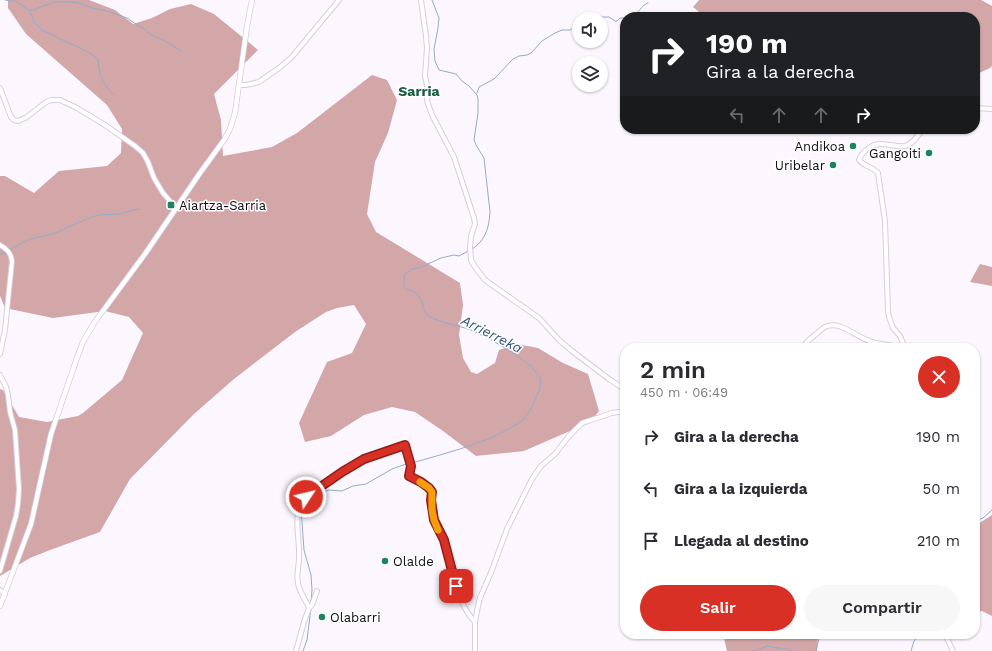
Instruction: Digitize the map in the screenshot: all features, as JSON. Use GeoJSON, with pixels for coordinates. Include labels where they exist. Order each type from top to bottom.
{"type":"FeatureCollection","features":[{"type":"Feature","properties":{"kind":"street"},"geometry":{"type":"LineString","coordinates":[[0,606],[31,524],[51,434],[83,342],[94,323],[145,254],[224,140],[230,129],[235,113],[252,0]]}},
{"type":"Feature","properties":{"kind":"street"},"geometry":{"type":"LineString","coordinates":[[239,85],[259,82],[291,58],[339,0]]}},
{"type":"Feature","properties":{"kind":"street"},"geometry":{"type":"LineString","coordinates":[[421,0],[427,48],[425,76],[428,90],[427,101],[432,115],[454,157],[474,218],[475,224],[471,236],[470,246],[472,254],[471,260],[485,280],[538,318],[572,351],[620,386]]}},
{"type":"Feature","properties":{"kind":"street"},"geometry":{"type":"LineString","coordinates":[[0,88],[10,117],[14,120],[18,121],[27,116],[46,102],[60,100],[105,125],[143,152],[154,178],[163,193],[176,208]]}},
{"type":"Feature","properties":{"kind":"street"},"geometry":{"type":"LineString","coordinates":[[980,108],[992,108]]}},
{"type":"Feature","properties":{"kind":"street"},"geometry":{"type":"LineString","coordinates":[[903,343],[900,336],[893,328],[888,311],[885,221],[878,173],[875,169],[861,163],[859,160],[864,152],[871,146],[880,143],[906,146],[919,134]]}},
{"type":"Feature","properties":{"kind":"street"},"geometry":{"type":"LineString","coordinates":[[0,245],[6,248],[12,261],[6,325],[0,354]]}},
{"type":"Feature","properties":{"kind":"street"},"geometry":{"type":"LineString","coordinates":[[805,343],[824,328],[836,325],[847,329],[859,337],[877,343]]}},
{"type":"Feature","properties":{"kind":"street"},"geometry":{"type":"LineString","coordinates":[[0,375],[6,387],[10,412],[15,430],[19,489],[16,516],[0,571]]}},
{"type":"Feature","properties":{"kind":"street"},"geometry":{"type":"LineString","coordinates":[[475,651],[477,611],[480,598],[507,529],[528,486],[541,466],[555,454],[569,436],[582,423],[620,412]]}},
{"type":"Feature","properties":{"kind":"street"},"geometry":{"type":"LineString","coordinates":[[309,608],[302,596],[298,584],[297,574],[299,558],[297,515],[302,500],[342,472],[364,459],[405,445],[410,463],[409,476],[421,482],[432,492],[431,500],[434,520],[444,540],[456,586],[470,616],[476,622]]}},
{"type":"Feature","properties":{"kind":"street"},"geometry":{"type":"LineString","coordinates":[[0,590],[5,594]]}},
{"type":"Feature","properties":{"kind":"street"},"geometry":{"type":"LineString","coordinates":[[296,651],[304,622],[317,591]]}},
{"type":"Feature","properties":{"kind":"street"},"geometry":{"type":"LineString","coordinates":[[947,639],[953,651]]}},
{"type":"Feature","properties":{"kind":"shaded area"},"geometry":{"type":"Polygon","coordinates":[[[8,0],[89,0],[115,10],[133,24],[152,18],[170,9],[191,4],[214,14],[258,50],[214,94],[221,120],[223,156],[272,147],[297,133],[372,75],[387,80],[397,100],[388,133],[375,162],[367,214],[376,232],[460,283],[463,305],[459,335],[463,358],[471,372],[477,374],[495,363],[499,350],[517,344],[538,348],[563,363],[588,374],[599,411],[590,423],[524,451],[476,456],[415,412],[392,407],[364,415],[331,436],[305,442],[299,423],[327,362],[352,353],[366,324],[354,305],[337,308],[326,312],[295,332],[234,379],[194,414],[130,479],[100,532],[30,558],[0,576],[0,389],[3,390],[19,417],[47,422],[78,416],[122,380],[143,333],[129,317],[105,311],[53,318],[5,308],[0,296],[0,176],[5,176],[34,193],[59,171],[107,166],[121,153],[122,129],[107,105],[26,34],[8,8],[8,0]]]}},
{"type":"Feature","properties":{"kind":"shaded area"},"geometry":{"type":"Polygon","coordinates":[[[699,0],[981,0],[992,6],[992,66],[980,73],[980,12],[699,12],[693,7],[699,0]]]}},
{"type":"Feature","properties":{"kind":"shaded area"},"geometry":{"type":"Polygon","coordinates":[[[980,264],[992,267],[992,286],[970,282],[980,264]]]}},
{"type":"Feature","properties":{"kind":"shaded area"},"geometry":{"type":"Polygon","coordinates":[[[992,515],[992,616],[982,611],[980,612],[980,523],[992,515]]]}},
{"type":"Feature","properties":{"kind":"shaded area"},"geometry":{"type":"Polygon","coordinates":[[[724,639],[818,639],[817,651],[727,651],[724,639]]]}},
{"type":"Feature","properties":{"kind":"waterway"},"geometry":{"type":"LineString","coordinates":[[5,0],[15,1],[29,10],[34,10],[55,2],[72,2],[107,11],[127,18],[150,34],[181,51]]}},
{"type":"Feature","properties":{"kind":"waterway","name":"Arrierreka"},"geometry":{"type":"LineString","coordinates":[[432,0],[439,18],[434,49],[435,61],[439,70],[456,74],[477,95],[478,99],[478,113],[474,140],[484,158],[490,212],[489,224],[483,239],[471,250]]}},
{"type":"Feature","properties":{"kind":"waterway"},"geometry":{"type":"LineString","coordinates":[[638,12],[648,3]]}},
{"type":"Feature","properties":{"kind":"waterway"},"geometry":{"type":"LineString","coordinates":[[30,11],[34,22],[42,30],[90,53],[98,59],[102,78],[106,86],[114,95]]}},
{"type":"Feature","properties":{"kind":"waterway"},"geometry":{"type":"LineString","coordinates":[[608,17],[615,21],[620,18]]}},
{"type":"Feature","properties":{"kind":"waterway"},"geometry":{"type":"LineString","coordinates":[[477,93],[479,87],[494,79],[513,59],[531,53],[542,41],[555,33],[572,29]]}},
{"type":"Feature","properties":{"kind":"waterway"},"geometry":{"type":"LineString","coordinates":[[9,250],[30,239],[53,234],[98,215],[119,214],[140,209]]}},
{"type":"Feature","properties":{"kind":"waterway","name":"Arrierreka"},"geometry":{"type":"LineString","coordinates":[[412,463],[473,445],[507,430],[523,420],[527,415],[541,385],[538,375],[534,370],[516,355],[494,341],[471,330],[428,316],[417,294],[404,287],[405,274],[412,269],[419,268],[441,258],[454,255],[459,256],[468,251]]}},
{"type":"Feature","properties":{"kind":"waterway"},"geometry":{"type":"LineString","coordinates":[[0,255],[6,252]]}},
{"type":"Feature","properties":{"kind":"waterway","name":"Arrierreka"},"geometry":{"type":"LineString","coordinates":[[302,505],[310,498],[323,492],[329,490],[342,491],[353,486],[366,484],[392,469],[409,463]]}},
{"type":"Feature","properties":{"kind":"waterway","name":"Arrierreka"},"geometry":{"type":"LineString","coordinates":[[301,508],[304,550],[311,575],[311,603]]}},
{"type":"Feature","properties":{"kind":"waterway"},"geometry":{"type":"LineString","coordinates":[[980,519],[992,510]]}},
{"type":"Feature","properties":{"kind":"waterway","name":"Arrierreka"},"geometry":{"type":"LineString","coordinates":[[303,651],[307,640],[311,608]]}},
{"type":"Feature","properties":{"kind":"waterway"},"geometry":{"type":"LineString","coordinates":[[816,651],[819,639]]}},
{"type":"Feature","properties":{"kind":"waterway"},"geometry":{"type":"LineString","coordinates":[[911,651],[916,639]]}},
{"type":"Feature","properties":{"kind":"waterway"},"geometry":{"type":"LineString","coordinates":[[752,651],[767,646],[794,651]]}},
{"type":"Feature","properties":{"kind":"slow traffic"},"geometry":{"type":"LineString","coordinates":[[420,482],[432,492],[432,510],[438,530]]}},
{"type":"Feature","properties":{"kind":"place","name":"Andikoa"},"geometry":{"type":"Point","coordinates":[853,146]}},
{"type":"Feature","properties":{"kind":"place","name":"Gangoiti"},"geometry":{"type":"Point","coordinates":[929,153]}},
{"type":"Feature","properties":{"kind":"place","name":"Uribelar"},"geometry":{"type":"Point","coordinates":[833,165]}},
{"type":"Feature","properties":{"kind":"place","name":"Aiartza-Sarria"},"geometry":{"type":"Point","coordinates":[171,205]}},
{"type":"Feature","properties":{"kind":"place","name":"Olalde"},"geometry":{"type":"Point","coordinates":[385,561]}},
{"type":"Feature","properties":{"kind":"place","name":"Olabarri"},"geometry":{"type":"Point","coordinates":[322,617]}},
{"type":"Feature","properties":{"kind":"district","name":"Sarria"},"geometry":{"type":"Point","coordinates":[419,91]}},
{"type":"Feature","properties":{"kind":"route"},"geometry":{"type":"LineString","coordinates":[[306,497],[364,459],[405,445],[411,466],[409,476],[421,482],[432,492],[431,500],[434,520],[444,540],[456,586]]}}]}
